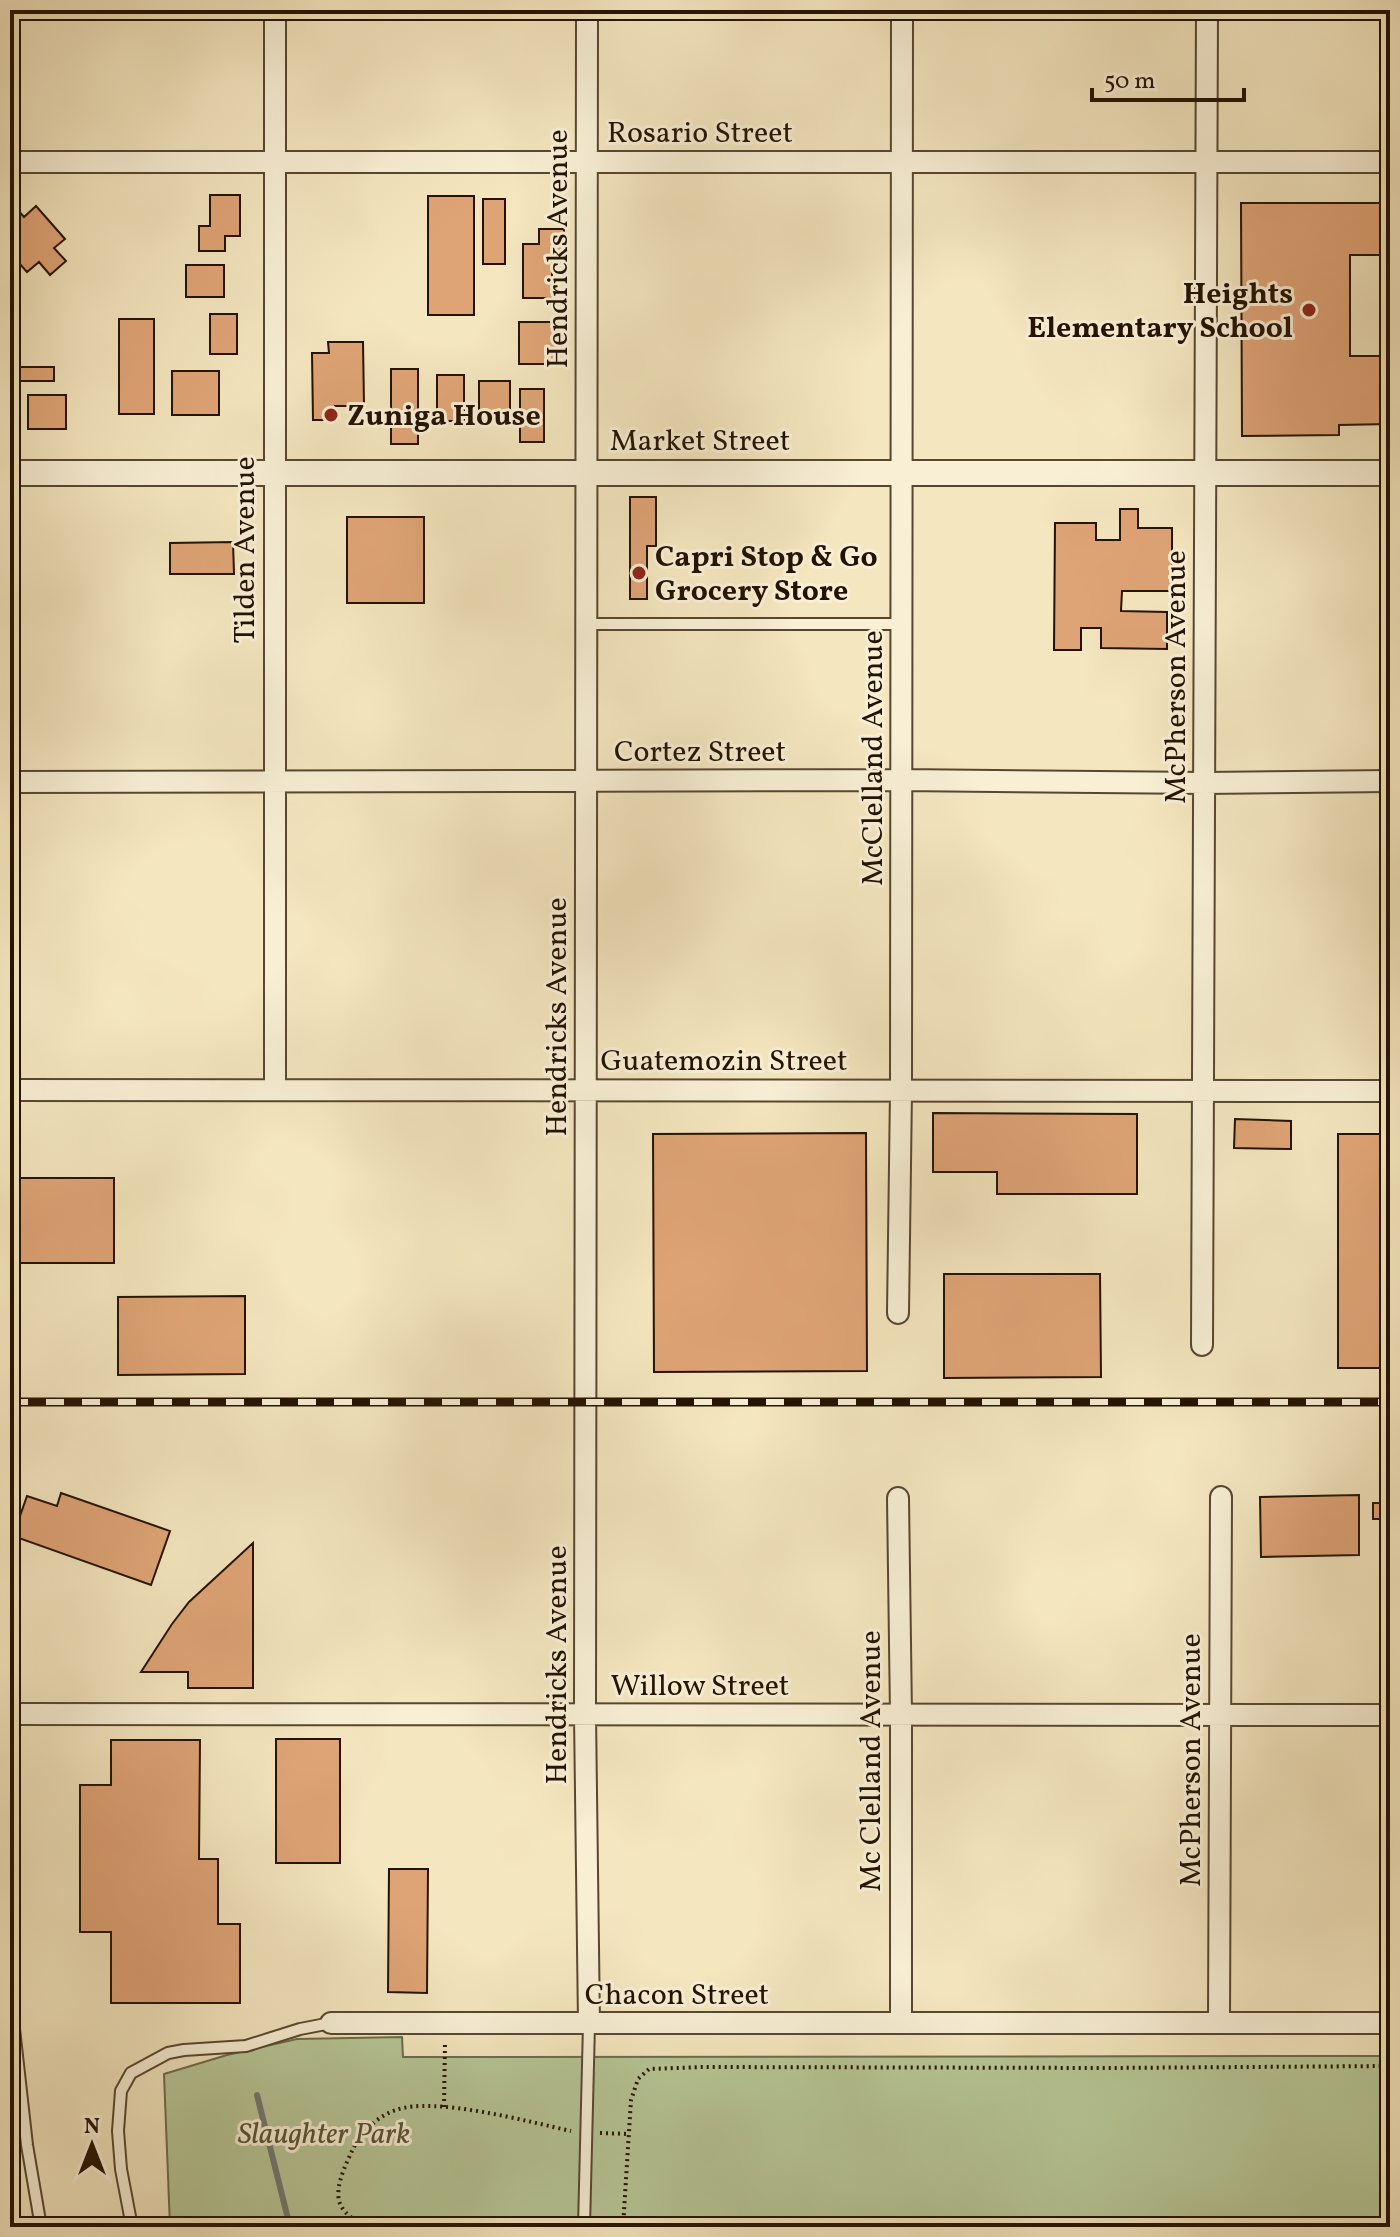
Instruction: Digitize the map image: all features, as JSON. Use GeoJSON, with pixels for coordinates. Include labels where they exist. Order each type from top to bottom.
{"type":"FeatureCollection","features":[{"type":"Feature","properties":{"kind":"street","name":"Tilden Avenue"},"geometry":{"type":"LineString","coordinates":[[275,10],[275,1090]]}},
{"type":"Feature","properties":{"kind":"street","name":"Hendricks Avenue"},"geometry":{"type":"LineString","coordinates":[[587,10],[585,1715],[589,2024]]}},
{"type":"Feature","properties":{"kind":"street","name":"McClelland Avenue"},"geometry":{"type":"LineString","coordinates":[[898,1313],[903,472],[902,10]]}},
{"type":"Feature","properties":{"kind":"street","name":"McPherson Avenue"},"geometry":{"type":"LineString","coordinates":[[1202,1345],[1207,10]]}},
{"type":"Feature","properties":{"kind":"street","name":"Rosario Street"},"geometry":{"type":"LineString","coordinates":[[10,162],[1390,162]]}},
{"type":"Feature","properties":{"kind":"street","name":"Market Street"},"geometry":{"type":"LineString","coordinates":[[10,473],[1390,473]]}},
{"type":"Feature","properties":{"kind":"street","name":"Cortez Street"},"geometry":{"type":"LineString","coordinates":[[10,782],[1390,781]]}},
{"type":"Feature","properties":{"kind":"street","name":"Guatemozin Street"},"geometry":{"type":"LineString","coordinates":[[10,1090],[1390,1091]]}},
{"type":"Feature","properties":{"kind":"street","name":"McPherson Avenue"},"geometry":{"type":"LineString","coordinates":[[1219,2023],[1221,1497]]}},
{"type":"Feature","properties":{"kind":"street","name":"Mc Clelland Avenue"},"geometry":{"type":"LineString","coordinates":[[898,1498],[901,2023]]}},
{"type":"Feature","properties":{"kind":"street","name":"Willow Street"},"geometry":{"type":"LineString","coordinates":[[10,1714],[1390,1715]]}},
{"type":"Feature","properties":{"kind":"street","name":"Chacon Street"},"geometry":{"type":"LineString","coordinates":[[331,2023],[1390,2023]]}},
{"type":"Feature","properties":{"kind":"lane"},"geometry":{"type":"LineString","coordinates":[[587,624],[902,624]]}},
{"type":"Feature","properties":{"kind":"lane"},"geometry":{"type":"LineString","coordinates":[[10,1993],[27,2145],[41,2227]]}},
{"type":"Feature","properties":{"kind":"lane","name":"Chacon Street"},"geometry":{"type":"LineString","coordinates":[[132,2227],[121,2169],[118,2131],[121,2091],[131,2073],[168,2053],[246,2046],[331,2023]]}},
{"type":"Feature","properties":{"kind":"lane"},"geometry":{"type":"LineString","coordinates":[[584,2227],[589,2024]]}},
{"type":"Feature","properties":{"kind":"path"},"geometry":{"type":"LineString","coordinates":[[444,2107],[445,2040]]}},
{"type":"Feature","properties":{"kind":"path"},"geometry":{"type":"LineString","coordinates":[[623,2227],[633,2088],[644,2073],[655,2068],[1390,2066]]}},
{"type":"Feature","properties":{"kind":"path"},"geometry":{"type":"LineString","coordinates":[[359,2227],[342,2209],[338,2191],[354,2147],[381,2118],[396,2109],[444,2107],[573,2131]]}},
{"type":"Feature","properties":{"kind":"path"},"geometry":{"type":"LineString","coordinates":[[599,2133],[629,2134]]}},
{"type":"Feature","properties":{"kind":"green space","name":"Slaughter Park"},"geometry":{"type":"Polygon","coordinates":[[[402,2037],[403,2057],[1390,2056],[1390,2227],[170,2227],[164,2074],[297,2039],[402,2037]]]}},
{"type":"Feature","properties":{"kind":"building"},"geometry":{"type":"Polygon","coordinates":[[[210,195],[240,195],[240,236],[225,236],[225,251],[199,251],[199,226],[210,226],[210,195]]]}},
{"type":"Feature","properties":{"kind":"building"},"geometry":{"type":"Polygon","coordinates":[[[428,196],[474,196],[474,315],[428,315],[428,196]]]}},
{"type":"Feature","properties":{"kind":"building"},"geometry":{"type":"Polygon","coordinates":[[[483,199],[505,199],[505,264],[483,264],[483,199]]]}},
{"type":"Feature","properties":{"kind":"building"},"geometry":{"type":"Polygon","coordinates":[[[11,202],[24,217],[36,206],[65,239],[54,248],[66,261],[50,275],[39,262],[27,272],[10,253],[11,202]]]}},
{"type":"Feature","properties":{"kind":"building","name":"Heights Elementary School"},"geometry":{"type":"Polygon","coordinates":[[[1241,203],[1390,203],[1390,255],[1350,255],[1350,356],[1390,356],[1390,424],[1339,425],[1339,435],[1242,436],[1241,203]]]}},
{"type":"Feature","properties":{"kind":"building"},"geometry":{"type":"Polygon","coordinates":[[[539,229],[564,229],[564,263],[552,263],[552,298],[523,298],[523,244],[539,244],[539,229]]]}},
{"type":"Feature","properties":{"kind":"building"},"geometry":{"type":"Polygon","coordinates":[[[186,265],[224,265],[224,297],[186,297],[186,265]]]}},
{"type":"Feature","properties":{"kind":"building"},"geometry":{"type":"Polygon","coordinates":[[[210,314],[237,314],[237,354],[210,354],[210,314]]]}},
{"type":"Feature","properties":{"kind":"building"},"geometry":{"type":"Polygon","coordinates":[[[119,319],[154,319],[154,414],[119,414],[119,319]]]}},
{"type":"Feature","properties":{"kind":"building"},"geometry":{"type":"Polygon","coordinates":[[[519,322],[558,322],[558,364],[519,364],[519,322]]]}},
{"type":"Feature","properties":{"kind":"building"},"geometry":{"type":"Polygon","coordinates":[[[328,342],[363,342],[364,406],[335,406],[335,420],[313,420],[312,353],[329,353],[328,342]]]}},
{"type":"Feature","properties":{"kind":"building"},"geometry":{"type":"Polygon","coordinates":[[[15,367],[54,367],[54,381],[15,381],[15,367]]]}},
{"type":"Feature","properties":{"kind":"building"},"geometry":{"type":"Polygon","coordinates":[[[391,369],[418,369],[418,444],[391,444],[391,369]]]}},
{"type":"Feature","properties":{"kind":"building"},"geometry":{"type":"Polygon","coordinates":[[[172,371],[219,371],[219,415],[172,415],[172,371]]]}},
{"type":"Feature","properties":{"kind":"building"},"geometry":{"type":"Polygon","coordinates":[[[437,375],[464,375],[464,421],[437,421],[437,375]]]}},
{"type":"Feature","properties":{"kind":"building"},"geometry":{"type":"Polygon","coordinates":[[[479,381],[510,381],[510,422],[479,422],[479,381]]]}},
{"type":"Feature","properties":{"kind":"building"},"geometry":{"type":"Polygon","coordinates":[[[520,389],[544,389],[544,442],[520,442],[520,389]]]}},
{"type":"Feature","properties":{"kind":"building"},"geometry":{"type":"Polygon","coordinates":[[[28,395],[66,395],[66,429],[28,429],[28,395]]]}},
{"type":"Feature","properties":{"kind":"building","name":"Capri Stop & Go Grocery Store"},"geometry":{"type":"Polygon","coordinates":[[[630,497],[656,497],[656,546],[647,546],[647,599],[630,599],[630,497]]]}},
{"type":"Feature","properties":{"kind":"building"},"geometry":{"type":"Polygon","coordinates":[[[1120,509],[1138,509],[1138,528],[1172,528],[1172,591],[1122,591],[1121,611],[1167,612],[1167,649],[1101,648],[1101,628],[1081,628],[1081,650],[1054,650],[1055,523],[1096,523],[1096,540],[1120,540],[1120,509]]]}},
{"type":"Feature","properties":{"kind":"building"},"geometry":{"type":"Polygon","coordinates":[[[347,517],[424,517],[424,603],[347,603],[347,517]]]}},
{"type":"Feature","properties":{"kind":"building"},"geometry":{"type":"Polygon","coordinates":[[[233,542],[234,574],[170,574],[170,543],[233,542]]]}},
{"type":"Feature","properties":{"kind":"building"},"geometry":{"type":"Polygon","coordinates":[[[933,1113],[1137,1114],[1137,1194],[997,1194],[997,1172],[933,1172],[933,1113]]]}},
{"type":"Feature","properties":{"kind":"building"},"geometry":{"type":"Polygon","coordinates":[[[1235,1119],[1291,1121],[1291,1149],[1234,1148],[1235,1119]]]}},
{"type":"Feature","properties":{"kind":"building"},"geometry":{"type":"Polygon","coordinates":[[[866,1133],[867,1371],[654,1372],[653,1134],[866,1133]]]}},
{"type":"Feature","properties":{"kind":"building"},"geometry":{"type":"Polygon","coordinates":[[[1338,1134],[1390,1134],[1390,1368],[1338,1368],[1338,1134]]]}},
{"type":"Feature","properties":{"kind":"building"},"geometry":{"type":"Polygon","coordinates":[[[10,1178],[114,1178],[114,1263],[10,1263],[10,1178]]]}},
{"type":"Feature","properties":{"kind":"building"},"geometry":{"type":"Polygon","coordinates":[[[944,1274],[1100,1274],[1101,1377],[944,1378],[944,1274]]]}},
{"type":"Feature","properties":{"kind":"building"},"geometry":{"type":"Polygon","coordinates":[[[245,1296],[245,1374],[118,1375],[118,1297],[245,1296]]]}},
{"type":"Feature","properties":{"kind":"building"},"geometry":{"type":"Polygon","coordinates":[[[61,1493],[170,1531],[151,1585],[13,1536],[27,1496],[57,1506],[61,1493]]]}},
{"type":"Feature","properties":{"kind":"building"},"geometry":{"type":"Polygon","coordinates":[[[1359,1495],[1359,1555],[1261,1557],[1260,1497],[1359,1495]]]}},
{"type":"Feature","properties":{"kind":"building"},"geometry":{"type":"Polygon","coordinates":[[[1373,1503],[1390,1503],[1390,1519],[1373,1519],[1373,1503]]]}},
{"type":"Feature","properties":{"kind":"building"},"geometry":{"type":"Polygon","coordinates":[[[253,1543],[253,1688],[188,1688],[188,1672],[141,1672],[189,1602],[253,1543]]]}},
{"type":"Feature","properties":{"kind":"building"},"geometry":{"type":"Polygon","coordinates":[[[276,1739],[340,1739],[340,1863],[276,1863],[276,1739]]]}},
{"type":"Feature","properties":{"kind":"building"},"geometry":{"type":"Polygon","coordinates":[[[111,1740],[200,1740],[199,1859],[218,1859],[218,1924],[240,1924],[240,2003],[111,2003],[111,1932],[80,1932],[80,1785],[111,1785],[111,1740]]]}},
{"type":"Feature","properties":{"kind":"building"},"geometry":{"type":"Polygon","coordinates":[[[389,1869],[428,1869],[427,1993],[388,1992],[389,1869]]]}},
{"type":"Feature","properties":{"kind":"waterway"},"geometry":{"type":"LineString","coordinates":[[257,2095],[290,2227]]}},
{"type":"Feature","properties":{"kind":"railway"},"geometry":{"type":"LineString","coordinates":[[10,1402],[1390,1402]]}},
{"type":"Feature","properties":{"kind":"place","name":"Heights Elementary School"},"geometry":{"type":"Point","coordinates":[1309,310]}},
{"type":"Feature","properties":{"kind":"place","name":"Zuniga House"},"geometry":{"type":"Point","coordinates":[331,415]}},
{"type":"Feature","properties":{"kind":"place","name":"Capri Stop & Go Grocery Store"},"geometry":{"type":"Point","coordinates":[639,573]}}]}
